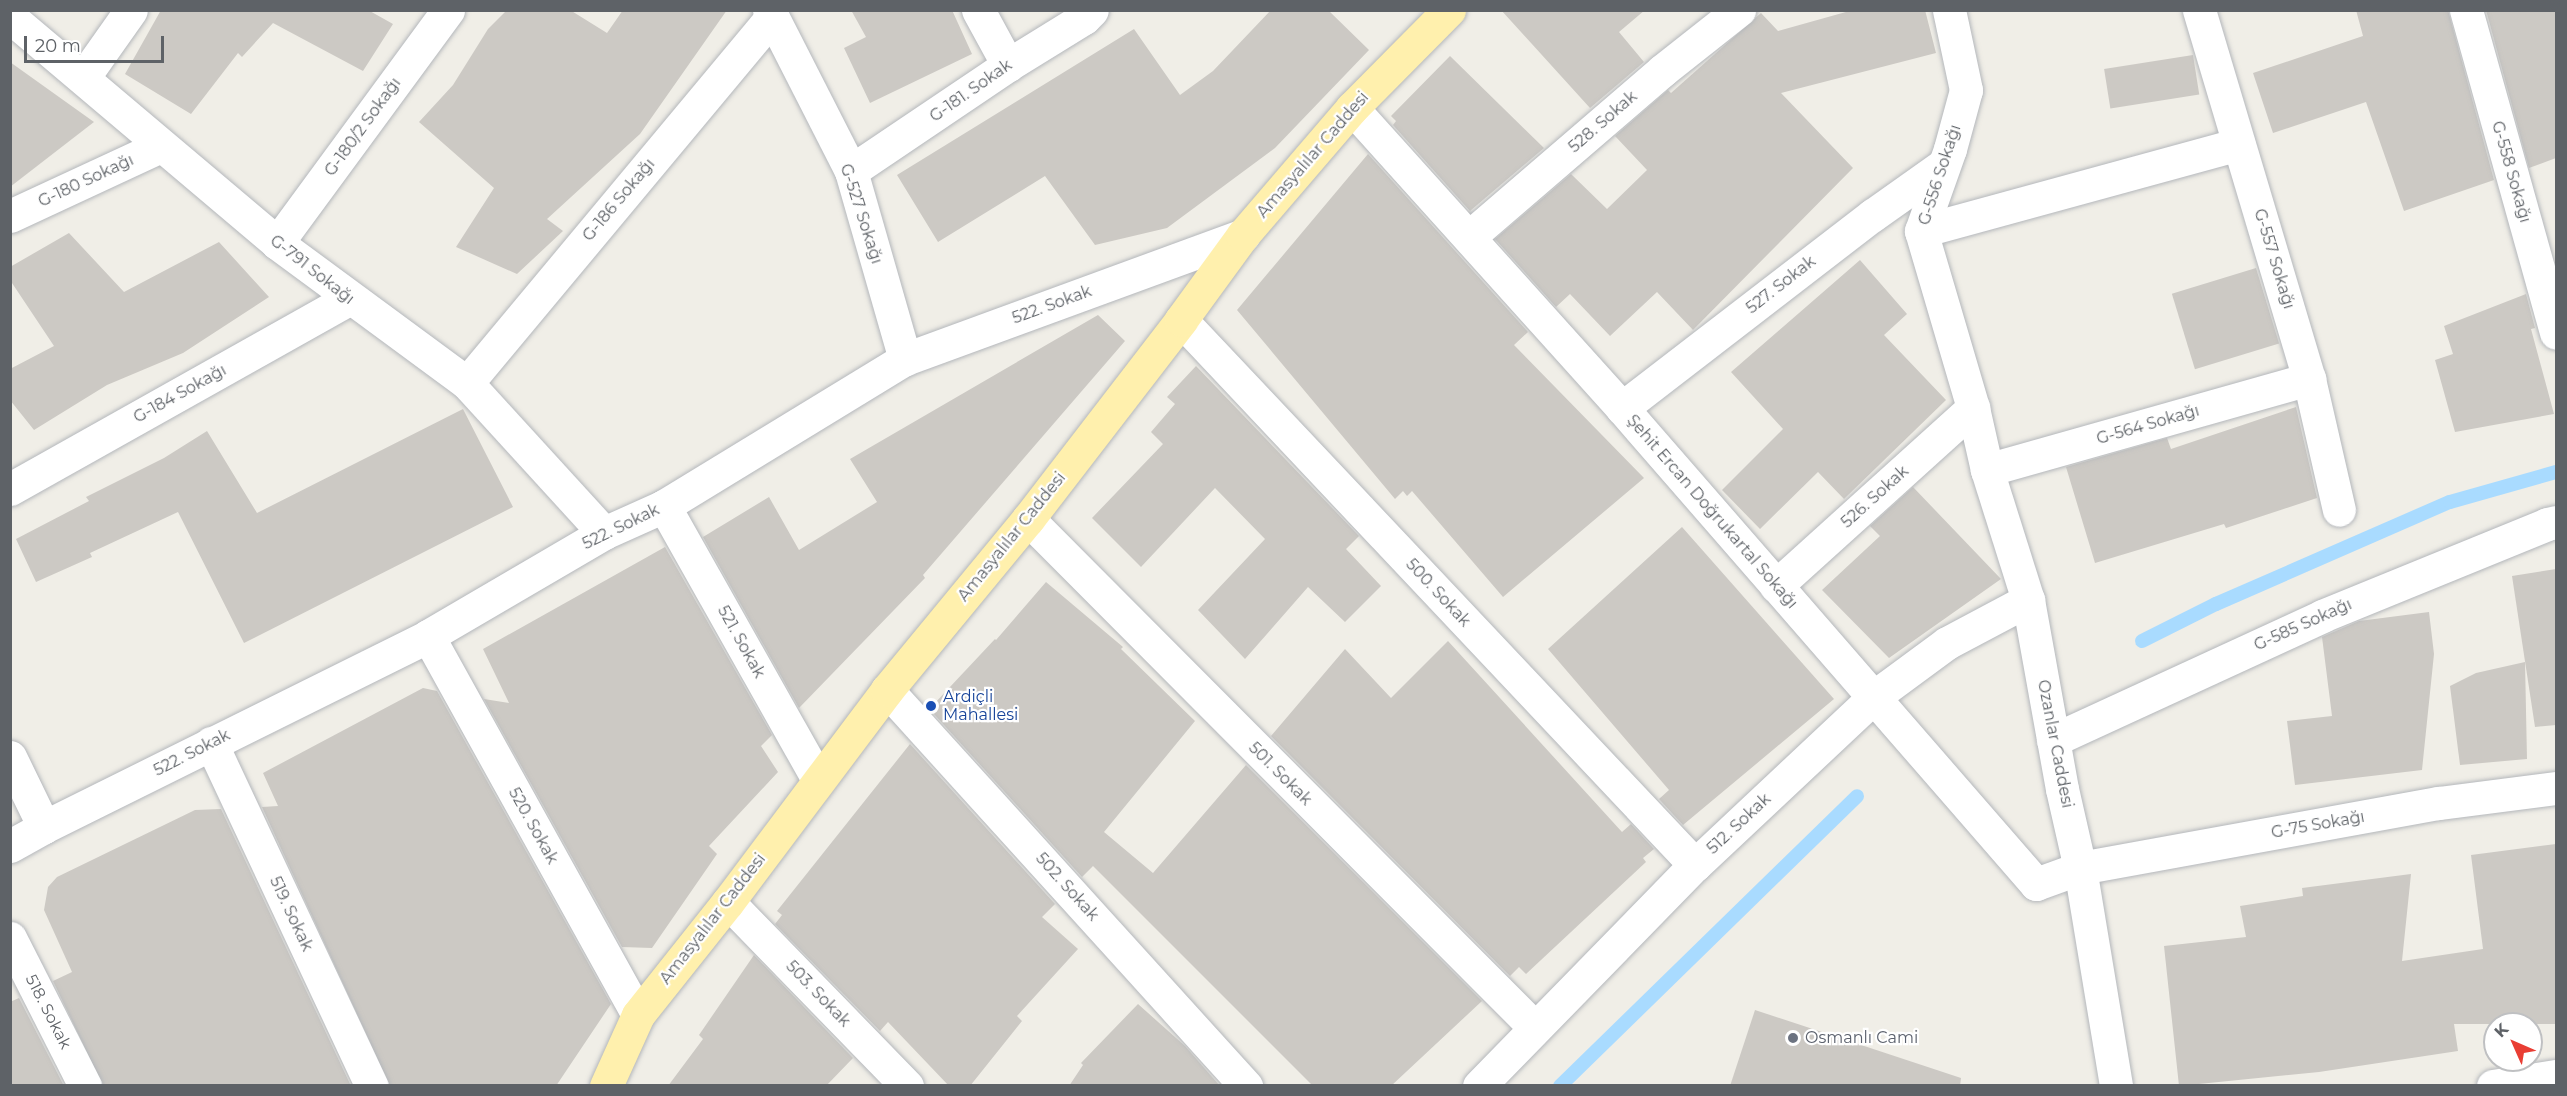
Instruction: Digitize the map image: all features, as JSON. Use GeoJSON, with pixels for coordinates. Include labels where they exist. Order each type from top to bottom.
{"type":"FeatureCollection","features":[{"type":"Feature","properties":{"kind":"main road","name":"Amasyalılar Caddesi"},"geometry":{"type":"LineString","coordinates":[[606,1086],[638,1015],[728,902],[818,779],[887,690],[1028,519],[1181,320],[1243,235],[1352,108],[1449,10]]}},
{"type":"Feature","properties":{"kind":"street"},"geometry":{"type":"LineString","coordinates":[[83,78],[131,10]]}},
{"type":"Feature","properties":{"kind":"street","name":"G-180/2 Sokağı"},"geometry":{"type":"LineString","coordinates":[[277,243],[448,10]]}},
{"type":"Feature","properties":{"kind":"street"},"geometry":{"type":"LineString","coordinates":[[978,10],[1008,65]]}},
{"type":"Feature","properties":{"kind":"street","name":"G-181. Sokak"},"geometry":{"type":"LineString","coordinates":[[851,171],[1008,65],[1084,18],[1092,10]]}},
{"type":"Feature","properties":{"kind":"street","name":"528. Sokak"},"geometry":{"type":"LineString","coordinates":[[1469,237],[1663,70],[1739,10]]}},
{"type":"Feature","properties":{"kind":"street","name":"G-556 Sokağı"},"geometry":{"type":"LineString","coordinates":[[1949,10],[1966,90],[1950,149],[1942,166],[1921,231],[1972,408]]}},
{"type":"Feature","properties":{"kind":"street","name":"G-557 Sokağı"},"geometry":{"type":"LineString","coordinates":[[2199,10],[2309,379],[2339,510]]}},
{"type":"Feature","properties":{"kind":"street","name":"G-558 Sokağı"},"geometry":{"type":"LineString","coordinates":[[2466,10],[2556,333]]}},
{"type":"Feature","properties":{"kind":"street","name":"G-527 Sokağı"},"geometry":{"type":"LineString","coordinates":[[770,14],[851,171],[905,359]]}},
{"type":"Feature","properties":{"kind":"street","name":"G-186 Sokağı"},"geometry":{"type":"LineString","coordinates":[[467,383],[770,14]]}},
{"type":"Feature","properties":{"kind":"street","name":"G-791 Sokağı"},"geometry":{"type":"LineString","coordinates":[[10,17],[277,243],[349,299],[467,383],[604,532]]}},
{"type":"Feature","properties":{"kind":"street","name":"Şehit Ercan Doğrukartal Sokağı"},"geometry":{"type":"LineString","coordinates":[[1352,108],[1622,408],[1875,696],[2036,884],[2080,868]]}},
{"type":"Feature","properties":{"kind":"street"},"geometry":{"type":"LineString","coordinates":[[1921,231],[2238,144]]}},
{"type":"Feature","properties":{"kind":"street","name":"G-180 Sokağı"},"geometry":{"type":"LineString","coordinates":[[10,216],[161,146]]}},
{"type":"Feature","properties":{"kind":"street","name":"527. Sokak"},"geometry":{"type":"LineString","coordinates":[[1622,408],[1873,215],[1942,166]]}},
{"type":"Feature","properties":{"kind":"street","name":"522. Sokak"},"geometry":{"type":"LineString","coordinates":[[10,846],[211,743],[428,636],[604,532],[664,506],[905,359],[1243,235]]}},
{"type":"Feature","properties":{"kind":"street","name":"G-184 Sokağı"},"geometry":{"type":"LineString","coordinates":[[10,489],[349,299]]}},
{"type":"Feature","properties":{"kind":"street","name":"500. Sokak"},"geometry":{"type":"LineString","coordinates":[[1181,320],[1695,865]]}},
{"type":"Feature","properties":{"kind":"street","name":"G-564 Sokağı"},"geometry":{"type":"LineString","coordinates":[[1987,470],[2309,379]]}},
{"type":"Feature","properties":{"kind":"street","name":"Ozanlar Caddesi"},"geometry":{"type":"LineString","coordinates":[[1972,408],[1987,470],[2028,600],[2053,740],[2080,868],[2116,1086]]}},
{"type":"Feature","properties":{"kind":"street","name":"526. Sokak"},"geometry":{"type":"LineString","coordinates":[[1776,586],[1972,408]]}},
{"type":"Feature","properties":{"kind":"street","name":"521. Sokak"},"geometry":{"type":"LineString","coordinates":[[664,506],[818,779]]}},
{"type":"Feature","properties":{"kind":"street","name":"501. Sokak"},"geometry":{"type":"LineString","coordinates":[[1028,519],[1534,1027]]}},
{"type":"Feature","properties":{"kind":"street","name":"G-585 Sokağı"},"geometry":{"type":"LineString","coordinates":[[2053,740],[2322,615],[2556,522]]}},
{"type":"Feature","properties":{"kind":"street","name":"512. Sokak"},"geometry":{"type":"LineString","coordinates":[[1479,1086],[1534,1027],[1695,865],[1875,696],[1947,644],[2028,600]]}},
{"type":"Feature","properties":{"kind":"street","name":"520. Sokak"},"geometry":{"type":"LineString","coordinates":[[428,636],[638,1015]]}},
{"type":"Feature","properties":{"kind":"street","name":"502. Sokak"},"geometry":{"type":"LineString","coordinates":[[887,690],[1246,1086]]}},
{"type":"Feature","properties":{"kind":"street","name":"519. Sokak"},"geometry":{"type":"LineString","coordinates":[[211,743],[372,1086]]}},
{"type":"Feature","properties":{"kind":"street"},"geometry":{"type":"LineString","coordinates":[[10,757],[44,827]]}},
{"type":"Feature","properties":{"kind":"street","name":"G-75 Sokağı"},"geometry":{"type":"LineString","coordinates":[[2080,868],[2439,803],[2556,788]]}},
{"type":"Feature","properties":{"kind":"street","name":"503. Sokak"},"geometry":{"type":"LineString","coordinates":[[728,902],[907,1086]]}},
{"type":"Feature","properties":{"kind":"street","name":"518. Sokak"},"geometry":{"type":"LineString","coordinates":[[10,938],[86,1086]]}},
{"type":"Feature","properties":{"kind":"street"},"geometry":{"type":"LineString","coordinates":[[2493,1086],[2556,1076]]}},
{"type":"Feature","properties":{"kind":"building"},"geometry":{"type":"Polygon","coordinates":[[[161,10],[368,10],[393,24],[363,71],[273,23],[242,57],[238,53],[191,114],[125,74],[161,10]]]}},
{"type":"Feature","properties":{"kind":"building"},"geometry":{"type":"Polygon","coordinates":[[[507,10],[570,10],[607,33],[623,10],[727,10],[640,134],[547,219],[563,231],[517,274],[456,247],[494,188],[419,122],[453,85],[488,29],[507,10]]]}},
{"type":"Feature","properties":{"kind":"building"},"geometry":{"type":"Polygon","coordinates":[[[851,10],[952,10],[972,54],[870,103],[844,48],[866,37],[851,10]]]}},
{"type":"Feature","properties":{"kind":"building"},"geometry":{"type":"Polygon","coordinates":[[[1271,10],[1328,10],[1369,50],[1275,148],[1167,228],[1095,245],[1045,176],[938,242],[897,175],[1134,29],[1180,95],[1213,71],[1271,10]]]}},
{"type":"Feature","properties":{"kind":"building"},"geometry":{"type":"Polygon","coordinates":[[[1501,10],[1645,10],[1619,32],[1644,62],[1590,108],[1501,10]]]}},
{"type":"Feature","properties":{"kind":"building"},"geometry":{"type":"Polygon","coordinates":[[[1853,10],[1925,10],[1936,53],[1781,93],[1853,168],[1693,330],[1657,292],[1610,336],[1570,294],[1556,307],[1495,239],[1571,174],[1607,209],[1647,170],[1615,136],[1668,90],[1671,93],[1761,13],[1778,31],[1853,10]]]}},
{"type":"Feature","properties":{"kind":"building"},"geometry":{"type":"Polygon","coordinates":[[[2356,10],[2448,10],[2494,180],[2404,211],[2366,102],[2273,133],[2253,73],[2363,36],[2356,10]]]}},
{"type":"Feature","properties":{"kind":"building"},"geometry":{"type":"Polygon","coordinates":[[[2486,10],[2556,10],[2556,158],[2529,168],[2486,10]]]}},
{"type":"Feature","properties":{"kind":"building"},"geometry":{"type":"Polygon","coordinates":[[[2193,55],[2199,95],[2110,109],[2104,69],[2193,55]]]}},
{"type":"Feature","properties":{"kind":"building"},"geometry":{"type":"Polygon","coordinates":[[[1450,56],[1544,148],[1470,211],[1393,125],[1396,121],[1391,116],[1450,56]]]}},
{"type":"Feature","properties":{"kind":"building"},"geometry":{"type":"Polygon","coordinates":[[[10,62],[94,122],[10,187],[10,62]]]}},
{"type":"Feature","properties":{"kind":"building"},"geometry":{"type":"Polygon","coordinates":[[[1368,154],[1528,332],[1514,345],[1644,478],[1503,597],[1412,491],[1407,496],[1403,491],[1395,499],[1237,310],[1368,154]]]}},
{"type":"Feature","properties":{"kind":"building"},"geometry":{"type":"Polygon","coordinates":[[[69,233],[124,292],[219,242],[269,297],[183,353],[107,385],[34,430],[10,400],[10,369],[54,346],[10,280],[10,267],[69,233]]]}},
{"type":"Feature","properties":{"kind":"building"},"geometry":{"type":"Polygon","coordinates":[[[1860,260],[1907,314],[1884,335],[1946,400],[1844,499],[1818,472],[1760,529],[1722,490],[1783,429],[1731,372],[1860,260]]]}},
{"type":"Feature","properties":{"kind":"building"},"geometry":{"type":"Polygon","coordinates":[[[2256,268],[2279,344],[2195,369],[2172,294],[2256,268]]]}},
{"type":"Feature","properties":{"kind":"building"},"geometry":{"type":"Polygon","coordinates":[[[2526,294],[2535,328],[2531,329],[2554,414],[2455,432],[2435,360],[2453,354],[2444,326],[2526,294]]]}},
{"type":"Feature","properties":{"kind":"building"},"geometry":{"type":"Polygon","coordinates":[[[1098,315],[1125,341],[923,575],[925,578],[799,708],[703,537],[769,497],[799,550],[877,502],[850,459],[1098,315]]]}},
{"type":"Feature","properties":{"kind":"building"},"geometry":{"type":"Polygon","coordinates":[[[1196,366],[1359,536],[1346,549],[1381,586],[1345,622],[1308,587],[1245,659],[1198,610],[1265,539],[1215,488],[1141,567],[1092,518],[1163,444],[1151,432],[1175,404],[1167,397],[1196,366]]]}},
{"type":"Feature","properties":{"kind":"building"},"geometry":{"type":"Polygon","coordinates":[[[2296,407],[2317,498],[2226,528],[2224,524],[2095,563],[2066,467],[2167,438],[2171,449],[2296,407]]]}},
{"type":"Feature","properties":{"kind":"building"},"geometry":{"type":"Polygon","coordinates":[[[463,409],[513,507],[244,643],[178,512],[90,553],[92,557],[36,582],[16,539],[89,501],[86,497],[164,458],[207,431],[257,513],[463,409]]]}},
{"type":"Feature","properties":{"kind":"building"},"geometry":{"type":"Polygon","coordinates":[[[1913,487],[2001,579],[1889,658],[1822,590],[1880,536],[1870,526],[1913,487]]]}},
{"type":"Feature","properties":{"kind":"building"},"geometry":{"type":"Polygon","coordinates":[[[1682,527],[1834,699],[1683,825],[1659,799],[1669,790],[1548,649],[1682,527]]]}},
{"type":"Feature","properties":{"kind":"building"},"geometry":{"type":"Polygon","coordinates":[[[665,547],[772,735],[761,746],[778,772],[709,846],[717,854],[652,948],[622,947],[484,699],[509,703],[483,649],[665,547]]]}},
{"type":"Feature","properties":{"kind":"building"},"geometry":{"type":"Polygon","coordinates":[[[2556,569],[2556,725],[2535,727],[2512,576],[2556,569]]]}},
{"type":"Feature","properties":{"kind":"building"},"geometry":{"type":"Polygon","coordinates":[[[1046,582],[1123,647],[1121,649],[1195,721],[1104,832],[1153,873],[1246,765],[1482,1001],[1391,1086],[1313,1086],[1093,866],[1082,877],[934,714],[938,708],[934,704],[996,640],[1046,582]]]}},
{"type":"Feature","properties":{"kind":"building"},"geometry":{"type":"Polygon","coordinates":[[[2429,612],[2434,654],[2422,770],[2295,785],[2287,721],[2332,716],[2322,637],[2359,621],[2429,612]]]}},
{"type":"Feature","properties":{"kind":"building"},"geometry":{"type":"Polygon","coordinates":[[[1448,641],[1622,832],[1631,824],[1654,849],[1643,858],[1646,862],[1526,974],[1519,967],[1510,976],[1271,736],[1345,649],[1391,698],[1448,641]]]}},
{"type":"Feature","properties":{"kind":"building"},"geometry":{"type":"Polygon","coordinates":[[[2525,662],[2527,759],[2460,765],[2450,686],[2476,673],[2525,662]]]}},
{"type":"Feature","properties":{"kind":"building"},"geometry":{"type":"Polygon","coordinates":[[[423,688],[437,691],[611,1004],[556,1086],[390,1086],[262,807],[278,806],[263,773],[423,688]]]}},
{"type":"Feature","properties":{"kind":"building"},"geometry":{"type":"Polygon","coordinates":[[[910,744],[1055,904],[1042,917],[1078,949],[1017,1016],[1022,1021],[970,1086],[949,1086],[888,1022],[880,1031],[775,924],[782,915],[777,911],[910,744]]]}},
{"type":"Feature","properties":{"kind":"building"},"geometry":{"type":"Polygon","coordinates":[[[221,809],[351,1086],[103,1086],[53,981],[72,972],[44,910],[48,887],[57,877],[195,810],[221,809]]]}},
{"type":"Feature","properties":{"kind":"building"},"geometry":{"type":"Polygon","coordinates":[[[2556,844],[2556,1024],[2543,1024],[2543,1012],[2483,1012],[2483,1024],[2454,1024],[2458,1051],[2319,1072],[2179,1086],[2164,946],[2246,937],[2240,906],[2303,896],[2302,888],[2411,874],[2402,961],[2483,949],[2471,855],[2556,844]]]}},
{"type":"Feature","properties":{"kind":"building"},"geometry":{"type":"Polygon","coordinates":[[[754,955],[853,1058],[826,1086],[668,1086],[703,1039],[699,1035],[754,955]]]}},
{"type":"Feature","properties":{"kind":"building"},"geometry":{"type":"Polygon","coordinates":[[[19,998],[64,1086],[10,1086],[10,1002],[19,998]]]}},
{"type":"Feature","properties":{"kind":"building"},"geometry":{"type":"Polygon","coordinates":[[[1138,1004],[1185,1046],[1220,1086],[1069,1086],[1083,1065],[1081,1063],[1138,1004]]]}},
{"type":"Feature","properties":{"kind":"building","name":"Osmanlı Cami"},"geometry":{"type":"Polygon","coordinates":[[[1755,1010],[1961,1078],[1960,1086],[1730,1086],[1755,1010]]]}},
{"type":"Feature","properties":{"kind":"waterway"},"geometry":{"type":"LineString","coordinates":[[2142,641],[2216,604],[2450,502],[2556,472]]}},
{"type":"Feature","properties":{"kind":"waterway"},"geometry":{"type":"LineString","coordinates":[[1560,1086],[1857,796]]}},
{"type":"Feature","properties":{"kind":"place","name":"Ardiçli Mahallesi"},"geometry":{"type":"Point","coordinates":[931,706]}},
{"type":"Feature","properties":{"kind":"place","name":"Osmanlı Cami"},"geometry":{"type":"Point","coordinates":[1793,1038]}}]}
